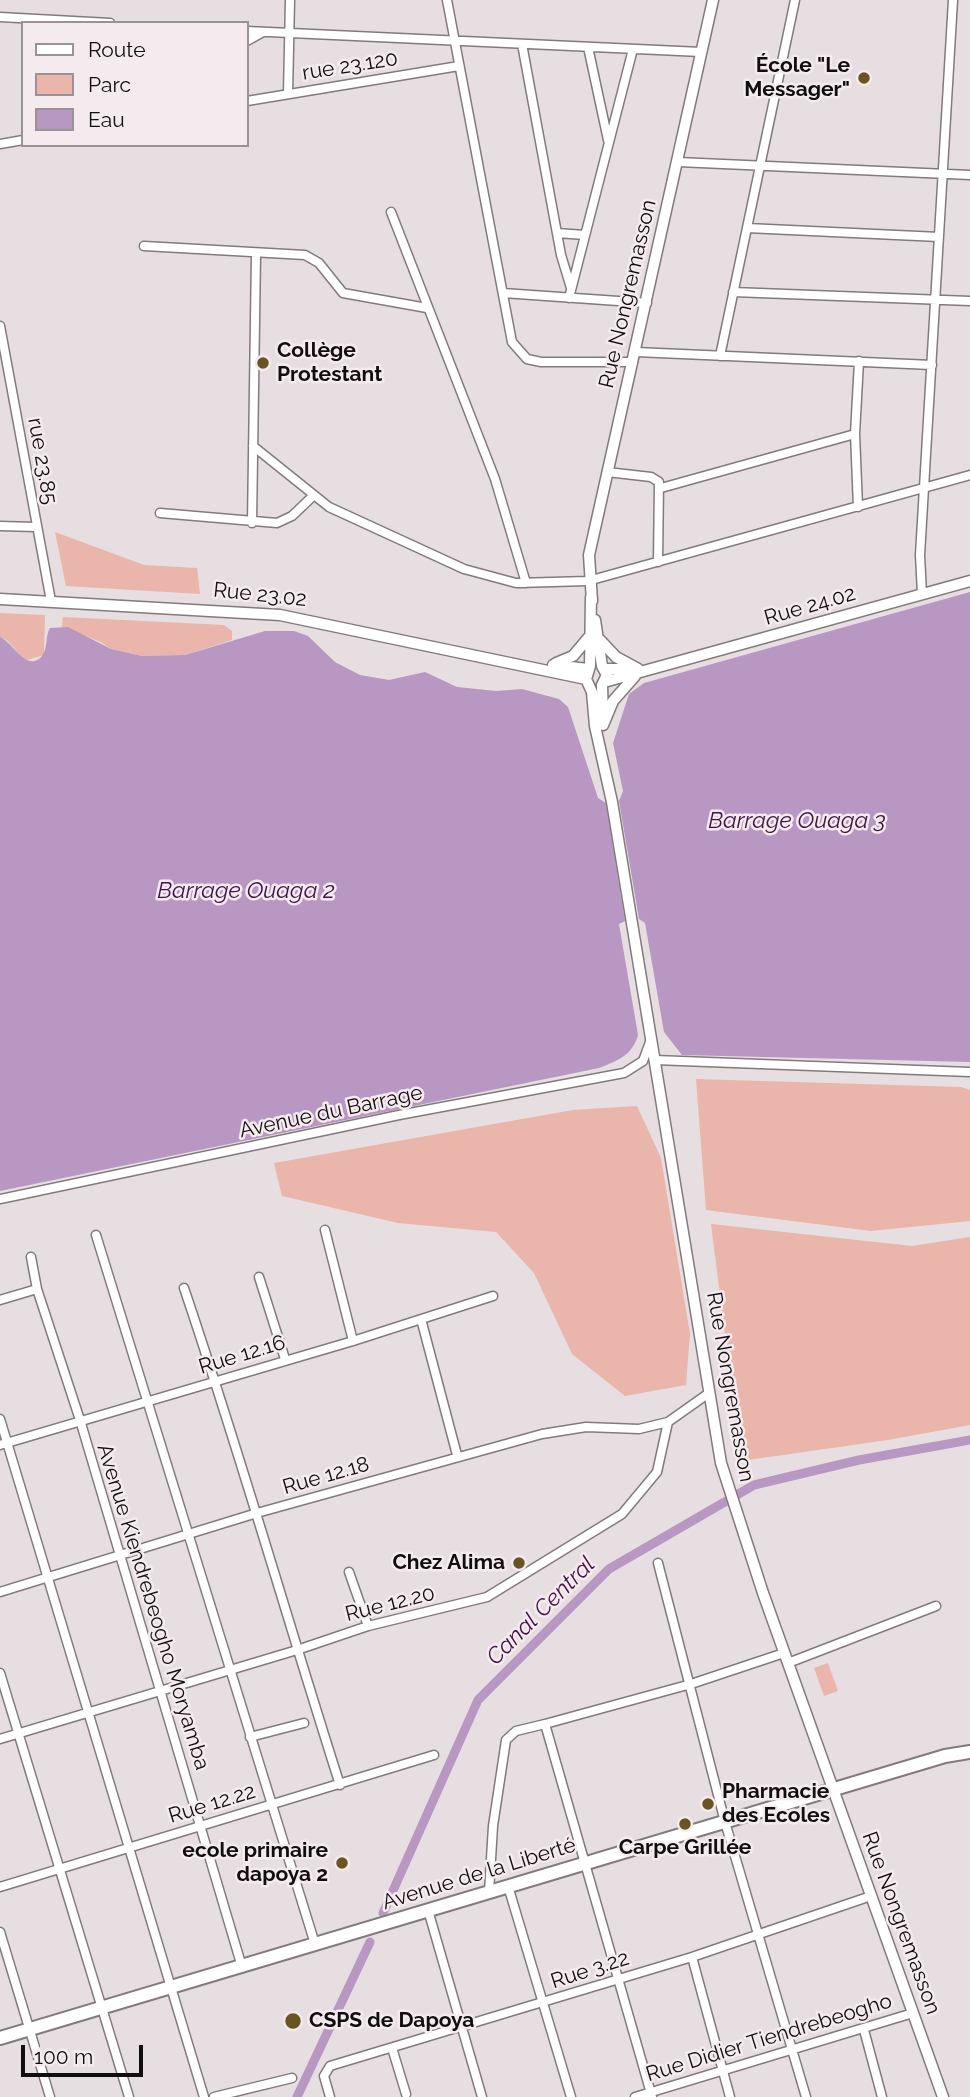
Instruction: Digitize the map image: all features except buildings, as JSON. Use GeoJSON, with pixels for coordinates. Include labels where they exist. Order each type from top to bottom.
{"type":"FeatureCollection","features":[{"type":"Feature","properties":{"kind":"main road","name":"Avenue de la Liberté"},"geometry":{"type":"LineString","coordinates":[[0,2038],[970,1750]]}},
{"type":"Feature","properties":{"kind":"street"},"geometry":{"type":"LineString","coordinates":[[288,94],[290,0]]}},
{"type":"Feature","properties":{"kind":"street"},"geometry":{"type":"LineString","coordinates":[[446,0],[513,342],[527,359],[720,356],[932,365]]}},
{"type":"Feature","properties":{"kind":"street","name":"Rue Nongremasson"},"geometry":{"type":"LineString","coordinates":[[713,0],[589,555],[588,581],[593,636],[588,674],[726,1482],[943,2097]]}},
{"type":"Feature","properties":{"kind":"street"},"geometry":{"type":"LineString","coordinates":[[720,356],[795,0]]}},
{"type":"Feature","properties":{"kind":"street"},"geometry":{"type":"LineString","coordinates":[[922,594],[920,555],[953,0]]}},
{"type":"Feature","properties":{"kind":"street"},"geometry":{"type":"LineString","coordinates":[[0,17],[43,21]]}},
{"type":"Feature","properties":{"kind":"street"},"geometry":{"type":"LineString","coordinates":[[248,32],[701,52]]}},
{"type":"Feature","properties":{"kind":"street"},"geometry":{"type":"LineString","coordinates":[[248,40],[263,32]]}},
{"type":"Feature","properties":{"kind":"street"},"geometry":{"type":"LineString","coordinates":[[522,44],[557,233],[571,288]]}},
{"type":"Feature","properties":{"kind":"street"},"geometry":{"type":"LineString","coordinates":[[588,47],[609,143]]}},
{"type":"Feature","properties":{"kind":"street"},"geometry":{"type":"LineString","coordinates":[[569,298],[633,49]]}},
{"type":"Feature","properties":{"kind":"street","name":"rue 23.120"},"geometry":{"type":"LineString","coordinates":[[248,101],[459,66]]}},
{"type":"Feature","properties":{"kind":"street"},"geometry":{"type":"LineString","coordinates":[[0,144],[21,140]]}},
{"type":"Feature","properties":{"kind":"street"},"geometry":{"type":"LineString","coordinates":[[678,162],[970,175]]}},
{"type":"Feature","properties":{"kind":"street"},"geometry":{"type":"LineString","coordinates":[[391,212],[426,308],[495,479],[526,583]]}},
{"type":"Feature","properties":{"kind":"street"},"geometry":{"type":"LineString","coordinates":[[747,228],[939,237]]}},
{"type":"Feature","properties":{"kind":"street"},"geometry":{"type":"LineString","coordinates":[[557,233],[585,235]]}},
{"type":"Feature","properties":{"kind":"street"},"geometry":{"type":"LineString","coordinates":[[144,246],[304,255],[319,263],[343,293],[426,308]]}},
{"type":"Feature","properties":{"kind":"street"},"geometry":{"type":"LineString","coordinates":[[252,523],[256,254]]}},
{"type":"Feature","properties":{"kind":"street"},"geometry":{"type":"LineString","coordinates":[[733,292],[970,301]]}},
{"type":"Feature","properties":{"kind":"street"},"geometry":{"type":"LineString","coordinates":[[503,293],[647,303]]}},
{"type":"Feature","properties":{"kind":"street","name":"rue 23.85"},"geometry":{"type":"LineString","coordinates":[[0,331],[51,601]]}},
{"type":"Feature","properties":{"kind":"street"},"geometry":{"type":"LineString","coordinates":[[858,507],[855,434],[859,361]]}},
{"type":"Feature","properties":{"kind":"street"},"geometry":{"type":"LineString","coordinates":[[661,488],[855,434]]}},
{"type":"Feature","properties":{"kind":"street"},"geometry":{"type":"LineString","coordinates":[[253,446],[313,496],[346,515],[464,569],[501,580],[526,583],[588,581],[970,475]]}},
{"type":"Feature","properties":{"kind":"street"},"geometry":{"type":"LineString","coordinates":[[607,472],[651,477],[661,488],[658,562]]}},
{"type":"Feature","properties":{"kind":"street"},"geometry":{"type":"LineString","coordinates":[[160,513],[252,523],[284,521],[313,496]]}},
{"type":"Feature","properties":{"kind":"street"},"geometry":{"type":"LineString","coordinates":[[0,526],[36,527]]}},
{"type":"Feature","properties":{"kind":"street","name":"Rue 24.02"},"geometry":{"type":"LineString","coordinates":[[588,674],[603,683],[638,671],[660,668],[970,581]]}},
{"type":"Feature","properties":{"kind":"street","name":"Rue 23.02"},"geometry":{"type":"LineString","coordinates":[[0,599],[280,615],[588,674]]}},
{"type":"Feature","properties":{"kind":"street"},"geometry":{"type":"LineString","coordinates":[[543,664],[557,663],[573,656],[593,636],[616,657],[638,671],[618,694],[603,725]]}},
{"type":"Feature","properties":{"kind":"street","name":"Rue Nongremasson"},"geometry":{"type":"LineString","coordinates":[[593,636],[604,668],[603,725],[600,739]]}},
{"type":"Feature","properties":{"kind":"street","name":"Rue 23.02"},"geometry":{"type":"LineString","coordinates":[[511,661],[543,664],[588,674]]}},
{"type":"Feature","properties":{"kind":"street","name":"Rue 24.02"},"geometry":{"type":"LineString","coordinates":[[588,674],[604,668],[638,671]]}},
{"type":"Feature","properties":{"kind":"street","name":"Avenue du Barrage"},"geometry":{"type":"LineString","coordinates":[[0,1199],[399,1115],[624,1073],[643,1061],[651,1038]]}},
{"type":"Feature","properties":{"kind":"street"},"geometry":{"type":"LineString","coordinates":[[655,1060],[970,1072]]}},
{"type":"Feature","properties":{"kind":"street"},"geometry":{"type":"LineString","coordinates":[[325,1230],[353,1341]]}},
{"type":"Feature","properties":{"kind":"street"},"geometry":{"type":"LineString","coordinates":[[96,1235],[150,1401],[315,1944]]}},
{"type":"Feature","properties":{"kind":"street","name":"Avenue Kiendrebeogho Moryamba"},"geometry":{"type":"LineString","coordinates":[[32,1257],[37,1289],[79,1420],[117,1555],[242,1967]]}},
{"type":"Feature","properties":{"kind":"street"},"geometry":{"type":"LineString","coordinates":[[259,1277],[285,1359]]}},
{"type":"Feature","properties":{"kind":"street"},"geometry":{"type":"LineString","coordinates":[[184,1288],[216,1380],[340,1785]]}},
{"type":"Feature","properties":{"kind":"street"},"geometry":{"type":"LineString","coordinates":[[0,1300],[37,1289]]}},
{"type":"Feature","properties":{"kind":"street","name":"Rue 12.16"},"geometry":{"type":"LineString","coordinates":[[4,1444],[353,1341],[493,1296]]}},
{"type":"Feature","properties":{"kind":"street"},"geometry":{"type":"LineString","coordinates":[[421,1319],[457,1455]]}},
{"type":"Feature","properties":{"kind":"street"},"geometry":{"type":"LineString","coordinates":[[668,1422],[709,1393]]}},
{"type":"Feature","properties":{"kind":"street"},"geometry":{"type":"LineString","coordinates":[[0,1419],[4,1444],[130,1847],[204,2097]]}},
{"type":"Feature","properties":{"kind":"street","name":"Rue 12.18"},"geometry":{"type":"LineString","coordinates":[[0,1592],[457,1455],[571,1429],[639,1429],[668,1422]]}},
{"type":"Feature","properties":{"kind":"street","name":"Rue 12.20"},"geometry":{"type":"LineString","coordinates":[[0,1739],[297,1650],[368,1626],[487,1597],[622,1514],[657,1472],[668,1422]]}},
{"type":"Feature","properties":{"kind":"street"},"geometry":{"type":"LineString","coordinates":[[658,1563],[725,1822],[806,2097]]}},
{"type":"Feature","properties":{"kind":"street"},"geometry":{"type":"LineString","coordinates":[[349,1572],[368,1626]]}},
{"type":"Feature","properties":{"kind":"street"},"geometry":{"type":"LineString","coordinates":[[489,1892],[493,1826],[506,1740],[516,1731],[786,1658],[936,1606]]}},
{"type":"Feature","properties":{"kind":"street"},"geometry":{"type":"LineString","coordinates":[[0,1673],[129,2097]]}},
{"type":"Feature","properties":{"kind":"street"},"geometry":{"type":"LineString","coordinates":[[250,1737],[304,1723]]}},
{"type":"Feature","properties":{"kind":"street"},"geometry":{"type":"LineString","coordinates":[[545,1724],[562,1792],[651,2095]]}},
{"type":"Feature","properties":{"kind":"street","name":"Rue 12.22"},"geometry":{"type":"LineString","coordinates":[[0,1887],[434,1755]]}},
{"type":"Feature","properties":{"kind":"street"},"geometry":{"type":"LineString","coordinates":[[508,1886],[571,2097]]}},
{"type":"Feature","properties":{"kind":"street","name":"Rue 3.22"},"geometry":{"type":"LineString","coordinates":[[330,2097],[324,2076],[330,2066],[544,2003],[760,1935],[871,1896]]}},
{"type":"Feature","properties":{"kind":"street"},"geometry":{"type":"LineString","coordinates":[[428,1910],[482,2097]]}},
{"type":"Feature","properties":{"kind":"street"},"geometry":{"type":"LineString","coordinates":[[0,1932],[50,2097]]}},
{"type":"Feature","properties":{"kind":"street"},"geometry":{"type":"LineString","coordinates":[[692,1956],[730,2097]]}},
{"type":"Feature","properties":{"kind":"street","name":"Rue Didier Tiendrebeogho"},"geometry":{"type":"LineString","coordinates":[[635,2097],[651,2095],[723,2070],[792,2052],[913,2013]]}},
{"type":"Feature","properties":{"kind":"street"},"geometry":{"type":"LineString","coordinates":[[864,2030],[882,2097]]}},
{"type":"Feature","properties":{"kind":"street"},"geometry":{"type":"LineString","coordinates":[[392,2048],[406,2094]]}},
{"type":"Feature","properties":{"kind":"street"},"geometry":{"type":"LineString","coordinates":[[214,2097],[292,2078]]}},
{"type":"Feature","properties":{"kind":"green space"},"geometry":{"type":"Polygon","coordinates":[[[55,532],[144,565],[197,568],[200,594],[66,586],[55,532]]]}},
{"type":"Feature","properties":{"kind":"green space"},"geometry":{"type":"Polygon","coordinates":[[[0,613],[45,615],[44,655],[27,660],[8,641],[0,637],[0,613]]]}},
{"type":"Feature","properties":{"kind":"green space"},"geometry":{"type":"Polygon","coordinates":[[[63,617],[224,625],[232,631],[232,640],[185,655],[142,656],[111,649],[101,642],[62,627],[63,617]]]}},
{"type":"Feature","properties":{"kind":"green space"},"geometry":{"type":"Polygon","coordinates":[[[696,1079],[961,1087],[970,1090],[970,1221],[871,1231],[706,1210],[696,1079]]]}},
{"type":"Feature","properties":{"kind":"green space"},"geometry":{"type":"Polygon","coordinates":[[[637,1106],[661,1158],[690,1334],[686,1385],[625,1396],[572,1354],[534,1273],[496,1232],[398,1223],[282,1196],[274,1163],[573,1110],[637,1106]]]}},
{"type":"Feature","properties":{"kind":"green space"},"geometry":{"type":"Polygon","coordinates":[[[711,1224],[912,1246],[970,1237],[970,1425],[741,1461],[711,1224]]]}},
{"type":"Feature","properties":{"kind":"green space"},"geometry":{"type":"Polygon","coordinates":[[[828,1663],[838,1691],[824,1696],[814,1668],[828,1663]]]}},
{"type":"Feature","properties":{"kind":"water","name":"Barrage Ouaga 3"},"geometry":{"type":"Polygon","coordinates":[[[970,592],[970,1062],[682,1055],[664,1032],[645,923],[639,919],[619,801],[623,791],[613,743],[629,694],[644,683],[970,592]]]}},
{"type":"Feature","properties":{"kind":"water","name":"Barrage Ouaga 2"},"geometry":{"type":"Polygon","coordinates":[[[68,627],[111,649],[142,656],[185,655],[265,631],[294,631],[308,636],[335,662],[360,675],[389,680],[425,672],[457,687],[496,691],[522,689],[559,699],[568,707],[598,798],[606,803],[625,921],[619,924],[638,1035],[632,1048],[618,1060],[599,1068],[0,1191],[0,637],[25,659],[36,661],[44,653],[50,628],[68,627]]]}},
{"type":"Feature","properties":{"kind":"waterway","name":"Canal Central"},"geometry":{"type":"LineString","coordinates":[[383,1913],[478,1700],[609,1569],[754,1485],[859,1460],[970,1440]]}},
{"type":"Feature","properties":{"kind":"waterway","name":"Canal Central"},"geometry":{"type":"LineString","coordinates":[[297,2097],[370,1942]]}},
{"type":"Feature","properties":{"kind":"place","name":"École \"Le Messager\""},"geometry":{"type":"Point","coordinates":[864,78]}},
{"type":"Feature","properties":{"kind":"place","name":"Collège Protestant"},"geometry":{"type":"Point","coordinates":[263,363]}},
{"type":"Feature","properties":{"kind":"place","name":"Chez Alima"},"geometry":{"type":"Point","coordinates":[519,1563]}},
{"type":"Feature","properties":{"kind":"place","name":"Pharmacie des Ecoles"},"geometry":{"type":"Point","coordinates":[708,1804]}},
{"type":"Feature","properties":{"kind":"place","name":"Carpe Grillée"},"geometry":{"type":"Point","coordinates":[685,1824]}},
{"type":"Feature","properties":{"kind":"place","name":"ecole primaire dapoya 2"},"geometry":{"type":"Point","coordinates":[342,1863]}},
{"type":"Feature","properties":{"kind":"place","name":"CSPS de Dapoya"},"geometry":{"type":"Point","coordinates":[293,2021]}}]}
